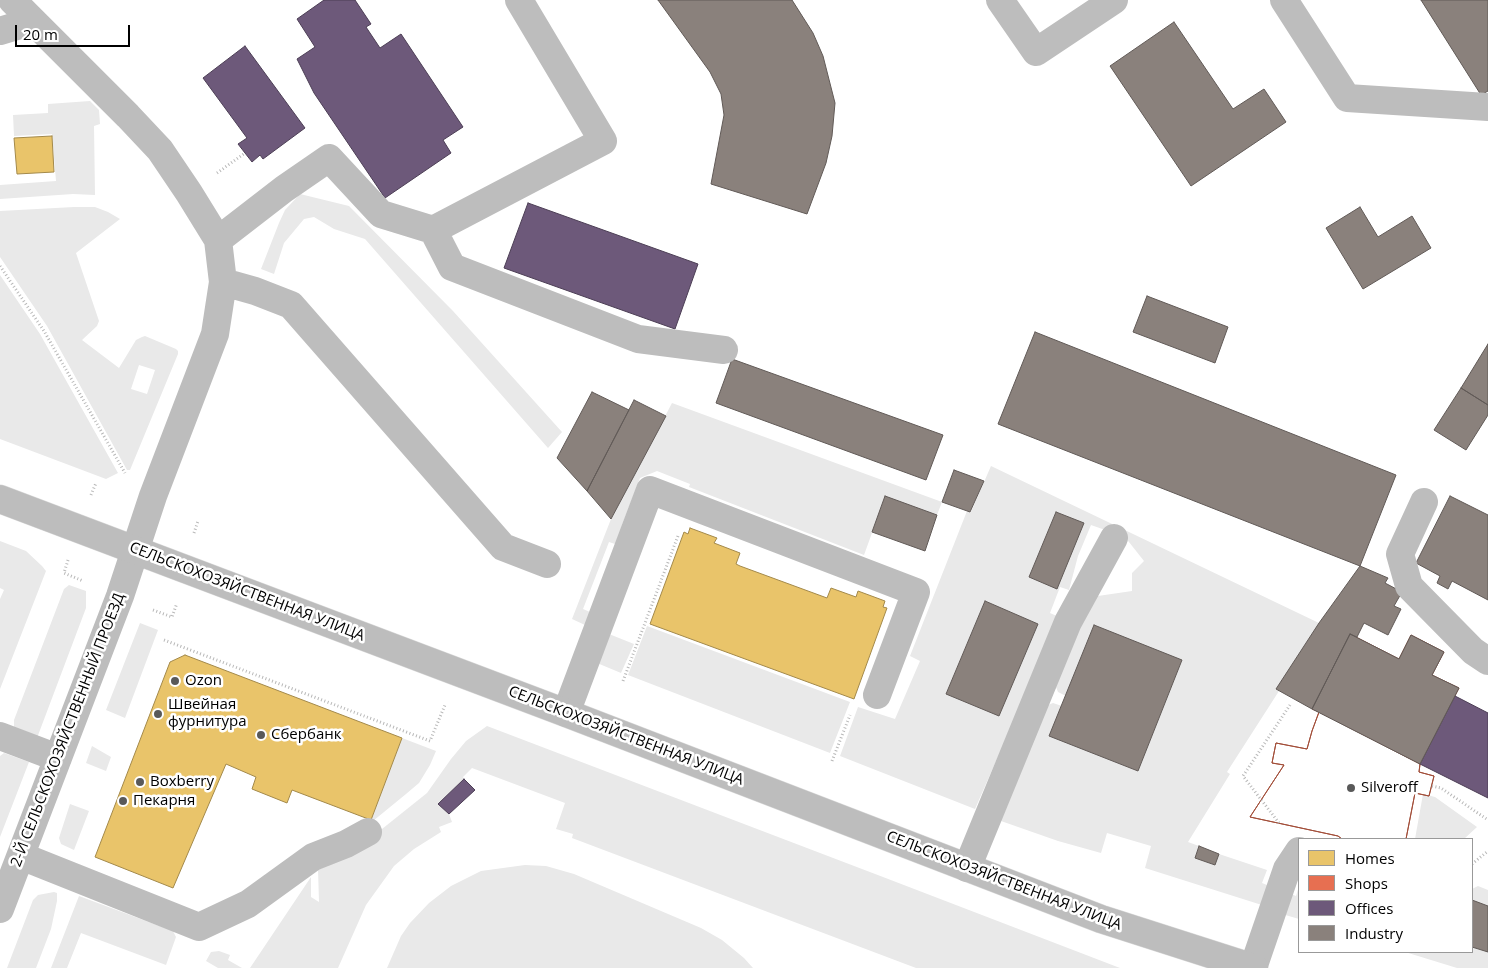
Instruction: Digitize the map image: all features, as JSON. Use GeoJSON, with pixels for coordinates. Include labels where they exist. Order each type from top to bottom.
{"type":"FeatureCollection","features":[{"type":"Feature","properties":{"kind":"main road"},"geometry":{"type":"LineString","coordinates":[[12,0],[160,150],[218,240],[284,189],[329,158],[381,214],[433,230],[604,141],[519,0]]}},
{"type":"Feature","properties":{"kind":"main road"},"geometry":{"type":"LineString","coordinates":[[1000,0],[1036,52],[1114,0]]}},
{"type":"Feature","properties":{"kind":"main road"},"geometry":{"type":"LineString","coordinates":[[1284,0],[1348,98],[1488,107]]}},
{"type":"Feature","properties":{"kind":"main road"},"geometry":{"type":"LineString","coordinates":[[0,31],[33,21]]}},
{"type":"Feature","properties":{"kind":"main road"},"geometry":{"type":"LineString","coordinates":[[433,230],[452,267],[638,339],[724,350]]}},
{"type":"Feature","properties":{"kind":"main road","name":"2-Й СЕЛЬСКОХОЗЯЙСТВЕННЫЙ ПРОЕЗД"},"geometry":{"type":"LineString","coordinates":[[0,909],[116,605],[153,496],[215,334],[223,282],[218,240]]}},
{"type":"Feature","properties":{"kind":"main road"},"geometry":{"type":"LineString","coordinates":[[223,282],[255,291],[291,305],[503,547],[547,564]]}},
{"type":"Feature","properties":{"kind":"main road"},"geometry":{"type":"LineString","coordinates":[[566,713],[650,490],[916,592],[877,695]]}},
{"type":"Feature","properties":{"kind":"main road","name":"СЕЛЬСКОХОЗЯЙСТВЕННАЯ УЛИЦА"},"geometry":{"type":"LineString","coordinates":[[0,499],[566,713],[1101,919],[1254,968]]}},
{"type":"Feature","properties":{"kind":"main road"},"geometry":{"type":"LineString","coordinates":[[1424,502],[1400,554],[1409,586],[1473,651],[1488,660]]}},
{"type":"Feature","properties":{"kind":"main road"},"geometry":{"type":"LineString","coordinates":[[967,868],[1068,622],[1114,538]]}},
{"type":"Feature","properties":{"kind":"main road"},"geometry":{"type":"LineString","coordinates":[[0,736],[58,758]]}},
{"type":"Feature","properties":{"kind":"main road"},"geometry":{"type":"LineString","coordinates":[[21,856],[199,927],[248,904],[313,856],[346,844],[368,832]]}},
{"type":"Feature","properties":{"kind":"main road"},"geometry":{"type":"LineString","coordinates":[[1254,968],[1287,869],[1298,852]]}},
{"type":"Feature","properties":{"kind":"path"},"geometry":{"type":"LineString","coordinates":[[0,266],[44,330],[127,476]]}},
{"type":"Feature","properties":{"kind":"path"},"geometry":{"type":"LineString","coordinates":[[91,496],[96,483]]}},
{"type":"Feature","properties":{"kind":"path"},"geometry":{"type":"LineString","coordinates":[[623,681],[690,505]]}},
{"type":"Feature","properties":{"kind":"path"},"geometry":{"type":"LineString","coordinates":[[194,533],[198,521]]}},
{"type":"Feature","properties":{"kind":"path"},"geometry":{"type":"LineString","coordinates":[[69,558],[64,573],[83,581]]}},
{"type":"Feature","properties":{"kind":"path"},"geometry":{"type":"LineString","coordinates":[[153,610],[172,618],[177,602]]}},
{"type":"Feature","properties":{"kind":"path"},"geometry":{"type":"LineString","coordinates":[[164,640],[430,741],[445,705]]}},
{"type":"Feature","properties":{"kind":"path"},"geometry":{"type":"LineString","coordinates":[[832,761],[855,704],[877,695]]}},
{"type":"Feature","properties":{"kind":"path"},"geometry":{"type":"LineString","coordinates":[[1284,829],[1243,776],[1290,705]]}},
{"type":"Feature","properties":{"kind":"path"},"geometry":{"type":"LineString","coordinates":[[1432,786],[1441,788],[1488,820]]}},
{"type":"Feature","properties":{"kind":"path"},"geometry":{"type":"LineString","coordinates":[[1473,863],[1488,851]]}},
{"type":"Feature","properties":{"kind":"shaded area"},"geometry":{"type":"Polygon","coordinates":[[[90,101],[99,110],[100,124],[94,126],[95,195],[73,194],[0,199],[0,185],[56,181],[52,134],[14,136],[13,115],[48,113],[48,104],[90,101]]]}},
{"type":"Feature","properties":{"kind":"shaded area"},"geometry":{"type":"Polygon","coordinates":[[[300,194],[349,206],[453,311],[562,432],[548,448],[365,239],[334,229],[314,217],[304,219],[284,243],[274,274],[261,269],[285,210],[300,194]]]}},
{"type":"Feature","properties":{"kind":"shaded area"},"geometry":{"type":"Polygon","coordinates":[[[95,207],[120,219],[76,253],[99,321],[97,326],[82,340],[119,368],[136,340],[145,336],[178,351],[130,470],[127,470],[47,326],[0,257],[0,211],[95,207]],[[139,365],[131,389],[147,394],[155,370],[139,365]]]}},
{"type":"Feature","properties":{"kind":"shaded area"},"geometry":{"type":"Polygon","coordinates":[[[0,275],[40,334],[118,473],[106,479],[0,439],[0,275]]]}},
{"type":"Feature","properties":{"kind":"shaded area"},"geometry":{"type":"Polygon","coordinates":[[[672,403],[942,502],[937,515],[885,497],[864,555],[689,487],[690,484],[657,471],[640,478],[622,525],[618,545],[609,542],[583,609],[590,612],[585,625],[572,619],[611,519],[672,403]]]}},
{"type":"Feature","properties":{"kind":"shaded area"},"geometry":{"type":"Polygon","coordinates":[[[991,466],[1319,623],[1277,689],[1279,691],[1227,772],[1230,774],[1188,842],[1199,846],[1195,858],[1214,865],[1219,854],[1267,870],[1262,883],[1272,887],[1265,906],[1145,868],[1151,846],[1107,833],[1101,853],[1058,841],[1001,821],[1048,705],[1053,703],[1062,706],[1050,736],[1138,771],[1182,661],[1094,625],[1066,696],[1058,692],[1056,687],[1091,597],[1132,591],[1132,573],[1144,561],[1125,537],[1091,525],[1078,556],[1069,590],[1060,587],[1050,613],[1059,617],[975,809],[840,756],[858,707],[895,719],[920,661],[910,656],[967,511],[971,512],[991,466]],[[1056,512],[1029,577],[1083,523],[1056,512]],[[985,601],[946,693],[999,716],[1038,624],[985,601]]]}},
{"type":"Feature","properties":{"kind":"shaded area"},"geometry":{"type":"Polygon","coordinates":[[[0,541],[26,551],[46,571],[0,689],[0,599],[4,590],[0,588],[0,541]]]}},
{"type":"Feature","properties":{"kind":"shaded area"},"geometry":{"type":"Polygon","coordinates":[[[69,585],[86,591],[86,608],[37,738],[14,727],[14,720],[64,589],[69,585]]]}},
{"type":"Feature","properties":{"kind":"shaded area"},"geometry":{"type":"Polygon","coordinates":[[[140,623],[158,630],[125,718],[106,710],[140,623]]]}},
{"type":"Feature","properties":{"kind":"shaded area"},"geometry":{"type":"Polygon","coordinates":[[[647,626],[850,702],[830,753],[628,675],[647,626]]]}},
{"type":"Feature","properties":{"kind":"shaded area"},"geometry":{"type":"Polygon","coordinates":[[[609,634],[634,644],[621,673],[597,663],[609,634]]]}},
{"type":"Feature","properties":{"kind":"shaded area"},"geometry":{"type":"Polygon","coordinates":[[[487,726],[1120,968],[916,968],[572,838],[573,834],[556,829],[565,803],[472,768],[463,777],[464,779],[439,804],[449,814],[452,822],[439,827],[441,832],[414,849],[394,866],[366,905],[338,968],[250,968],[311,877],[311,897],[319,902],[318,869],[372,837],[427,793],[466,741],[487,726]]]}},
{"type":"Feature","properties":{"kind":"shaded area"},"geometry":{"type":"Polygon","coordinates":[[[402,738],[436,751],[419,783],[373,821],[371,820],[402,738]]]}},
{"type":"Feature","properties":{"kind":"shaded area"},"geometry":{"type":"Polygon","coordinates":[[[92,746],[111,757],[106,771],[86,763],[92,746]]]}},
{"type":"Feature","properties":{"kind":"shaded area"},"geometry":{"type":"Polygon","coordinates":[[[4,753],[29,762],[0,837],[0,756],[4,753]]]}},
{"type":"Feature","properties":{"kind":"shaded area"},"geometry":{"type":"Polygon","coordinates":[[[1423,794],[1435,797],[1477,827],[1465,838],[1415,838],[1423,794]]]}},
{"type":"Feature","properties":{"kind":"shaded area"},"geometry":{"type":"Polygon","coordinates":[[[70,804],[89,811],[74,850],[61,844],[59,838],[70,804]]]}},
{"type":"Feature","properties":{"kind":"shaded area"},"geometry":{"type":"Polygon","coordinates":[[[525,865],[546,866],[574,874],[701,928],[722,940],[753,968],[387,968],[401,936],[410,923],[429,903],[451,886],[481,871],[525,865]]]}},
{"type":"Feature","properties":{"kind":"shaded area"},"geometry":{"type":"Polygon","coordinates":[[[1478,886],[1488,890],[1488,906],[1473,900],[1473,888],[1478,886]]]}},
{"type":"Feature","properties":{"kind":"shaded area"},"geometry":{"type":"Polygon","coordinates":[[[1298,889],[1298,919],[1282,914],[1289,893],[1296,896],[1298,889]]]}},
{"type":"Feature","properties":{"kind":"shaded area"},"geometry":{"type":"Polygon","coordinates":[[[57,893],[57,901],[51,929],[36,968],[7,968],[33,900],[38,895],[57,893]]]}},
{"type":"Feature","properties":{"kind":"shaded area"},"geometry":{"type":"Polygon","coordinates":[[[79,896],[173,931],[176,937],[166,965],[81,933],[67,968],[51,968],[79,896]]]}},
{"type":"Feature","properties":{"kind":"shaded area"},"geometry":{"type":"Polygon","coordinates":[[[1473,947],[1488,952],[1488,968],[1457,968],[1408,953],[1473,953],[1473,947]]]}},
{"type":"Feature","properties":{"kind":"shaded area"},"geometry":{"type":"Polygon","coordinates":[[[219,951],[230,955],[228,960],[242,968],[218,968],[206,961],[211,952],[219,951]]]}},
{"type":"Feature","properties":{"kind":"building: Homes"},"geometry":{"type":"Polygon","coordinates":[[[52,136],[54,172],[17,174],[14,138],[52,136]]]}},
{"type":"Feature","properties":{"kind":"building: Homes"},"geometry":{"type":"Polygon","coordinates":[[[690,528],[717,538],[714,543],[740,553],[736,564],[740,566],[827,598],[831,588],[856,597],[858,591],[885,601],[883,607],[887,608],[854,699],[650,624],[684,532],[688,534],[690,528]]]}},
{"type":"Feature","properties":{"kind":"building: Homes"},"geometry":{"type":"Polygon","coordinates":[[[185,655],[402,738],[371,820],[292,790],[287,803],[252,789],[256,777],[226,764],[173,888],[95,857],[170,662],[185,655]]]}},
{"type":"Feature","properties":{"kind":"building: Shops"},"geometry":{"type":"Polygon","coordinates":[[[1350,634],[1399,659],[1411,635],[1444,652],[1432,675],[1459,688],[1420,764],[1419,772],[1434,776],[1429,796],[1415,793],[1406,838],[1341,838],[1250,817],[1284,765],[1272,763],[1276,743],[1307,749],[1319,712],[1312,709],[1350,634]]]}},
{"type":"Feature","properties":{"kind":"building: Shops"},"geometry":{"type":"Polygon","coordinates":[[[1319,712],[1420,764],[1419,772],[1434,776],[1429,796],[1415,793],[1406,838],[1341,838],[1250,817],[1284,765],[1272,763],[1276,743],[1307,749],[1319,712]]]}},
{"type":"Feature","properties":{"kind":"building: Offices"},"geometry":{"type":"Polygon","coordinates":[[[324,0],[355,0],[371,24],[366,27],[380,48],[401,34],[463,127],[443,140],[451,153],[385,198],[314,93],[297,59],[315,47],[297,19],[324,0]]]}},
{"type":"Feature","properties":{"kind":"building: Offices"},"geometry":{"type":"Polygon","coordinates":[[[245,46],[305,128],[263,159],[260,155],[252,162],[238,144],[247,138],[203,78],[245,46]]]}},
{"type":"Feature","properties":{"kind":"building: Offices"},"geometry":{"type":"Polygon","coordinates":[[[528,203],[698,264],[675,329],[504,268],[528,203]]]}},
{"type":"Feature","properties":{"kind":"building: Offices"},"geometry":{"type":"Polygon","coordinates":[[[1455,696],[1488,713],[1488,798],[1420,764],[1455,696]]]}},
{"type":"Feature","properties":{"kind":"building: Offices"},"geometry":{"type":"Polygon","coordinates":[[[464,779],[475,790],[449,814],[438,804],[464,779]]]}},
{"type":"Feature","properties":{"kind":"building: Industry"},"geometry":{"type":"Polygon","coordinates":[[[658,0],[792,0],[813,33],[823,56],[835,103],[832,136],[826,163],[807,214],[711,184],[724,115],[721,94],[710,72],[658,0]]]}},
{"type":"Feature","properties":{"kind":"building: Industry"},"geometry":{"type":"Polygon","coordinates":[[[1421,0],[1488,0],[1488,91],[1481,95],[1421,0]]]}},
{"type":"Feature","properties":{"kind":"building: Industry"},"geometry":{"type":"Polygon","coordinates":[[[1174,22],[1233,109],[1264,89],[1286,122],[1191,186],[1110,66],[1174,22]]]}},
{"type":"Feature","properties":{"kind":"building: Industry"},"geometry":{"type":"Polygon","coordinates":[[[1360,207],[1378,237],[1412,216],[1431,248],[1363,289],[1326,228],[1360,207]]]}},
{"type":"Feature","properties":{"kind":"building: Industry"},"geometry":{"type":"Polygon","coordinates":[[[1147,296],[1228,327],[1215,363],[1133,332],[1147,296]]]}},
{"type":"Feature","properties":{"kind":"building: Industry"},"geometry":{"type":"Polygon","coordinates":[[[1035,332],[1396,475],[1360,566],[998,424],[1035,332]]]}},
{"type":"Feature","properties":{"kind":"building: Industry"},"geometry":{"type":"Polygon","coordinates":[[[1488,344],[1488,405],[1461,388],[1488,344]]]}},
{"type":"Feature","properties":{"kind":"building: Industry"},"geometry":{"type":"Polygon","coordinates":[[[732,359],[943,435],[926,480],[716,403],[732,359]]]}},
{"type":"Feature","properties":{"kind":"building: Industry"},"geometry":{"type":"Polygon","coordinates":[[[1461,388],[1488,405],[1488,415],[1466,450],[1434,430],[1461,388]]]}},
{"type":"Feature","properties":{"kind":"building: Industry"},"geometry":{"type":"Polygon","coordinates":[[[592,392],[629,410],[587,491],[557,458],[592,392]]]}},
{"type":"Feature","properties":{"kind":"building: Industry"},"geometry":{"type":"Polygon","coordinates":[[[634,400],[666,416],[611,519],[587,491],[634,400]]]}},
{"type":"Feature","properties":{"kind":"building: Industry"},"geometry":{"type":"Polygon","coordinates":[[[954,470],[984,481],[970,512],[942,502],[954,470]]]}},
{"type":"Feature","properties":{"kind":"building: Industry"},"geometry":{"type":"Polygon","coordinates":[[[885,496],[937,515],[925,551],[872,532],[885,496]]]}},
{"type":"Feature","properties":{"kind":"building: Industry"},"geometry":{"type":"Polygon","coordinates":[[[1450,496],[1488,515],[1488,600],[1452,581],[1448,589],[1437,583],[1440,576],[1416,563],[1450,496]]]}},
{"type":"Feature","properties":{"kind":"building: Industry"},"geometry":{"type":"Polygon","coordinates":[[[1056,512],[1084,523],[1057,589],[1029,577],[1056,512]]]}},
{"type":"Feature","properties":{"kind":"building: Industry"},"geometry":{"type":"Polygon","coordinates":[[[1360,566],[1388,578],[1385,583],[1402,592],[1394,606],[1401,609],[1388,635],[1364,623],[1357,637],[1350,634],[1312,709],[1276,689],[1319,623],[1360,566]]]}},
{"type":"Feature","properties":{"kind":"building: Industry"},"geometry":{"type":"Polygon","coordinates":[[[985,601],[1038,624],[999,716],[946,694],[985,601]]]}},
{"type":"Feature","properties":{"kind":"building: Industry"},"geometry":{"type":"Polygon","coordinates":[[[1094,625],[1182,660],[1138,771],[1049,736],[1094,625]]]}},
{"type":"Feature","properties":{"kind":"building: Industry"},"geometry":{"type":"Polygon","coordinates":[[[1350,634],[1399,659],[1411,635],[1444,652],[1432,675],[1459,688],[1420,764],[1312,709],[1350,634]]]}},
{"type":"Feature","properties":{"kind":"building: Industry"},"geometry":{"type":"Polygon","coordinates":[[[1199,846],[1219,854],[1215,865],[1195,858],[1199,846]]]}},
{"type":"Feature","properties":{"kind":"building: Industry"},"geometry":{"type":"Polygon","coordinates":[[[1473,900],[1488,906],[1488,952],[1473,947],[1473,900]]]}},
{"type":"Feature","properties":{"kind":"place","name":"Ozon"},"geometry":{"type":"Point","coordinates":[175,681]}},
{"type":"Feature","properties":{"kind":"place","name":"Швейная фурнитура"},"geometry":{"type":"Point","coordinates":[158,714]}},
{"type":"Feature","properties":{"kind":"place","name":"Сбербанк"},"geometry":{"type":"Point","coordinates":[261,735]}},
{"type":"Feature","properties":{"kind":"place","name":"Boxberry"},"geometry":{"type":"Point","coordinates":[140,782]}},
{"type":"Feature","properties":{"kind":"place","name":"Silveroff"},"geometry":{"type":"Point","coordinates":[1351,788]}},
{"type":"Feature","properties":{"kind":"place","name":"Пекарня"},"geometry":{"type":"Point","coordinates":[123,801]}}]}
